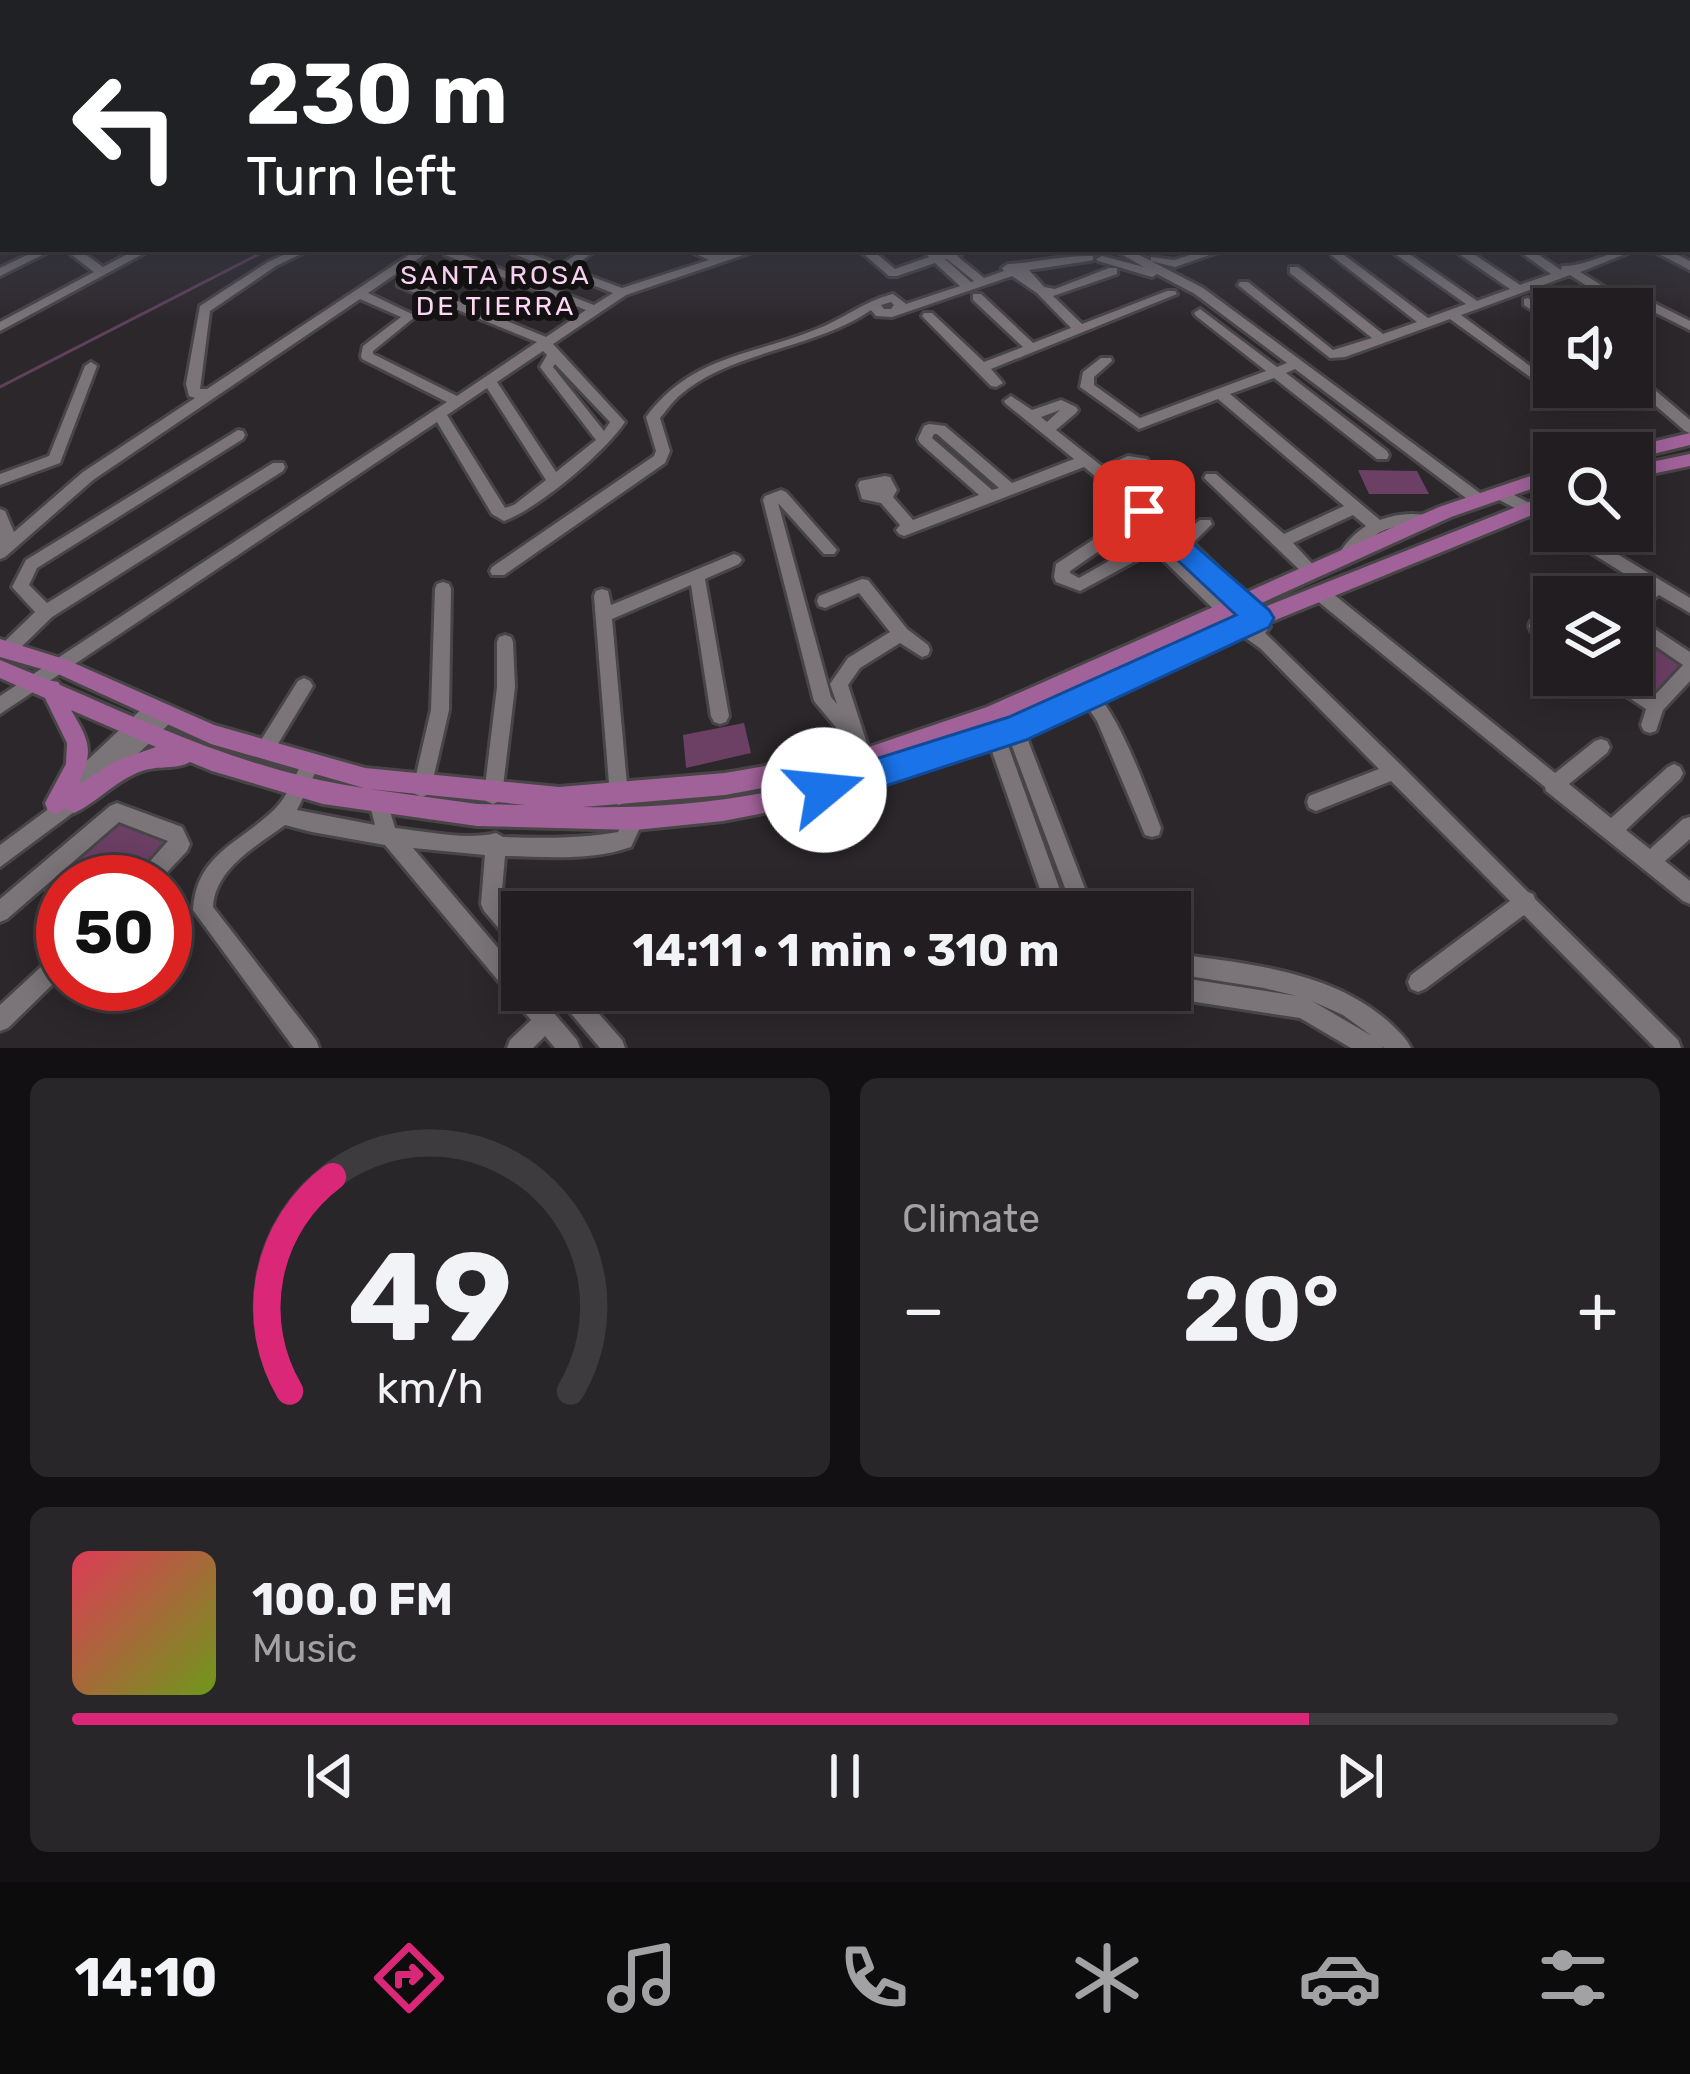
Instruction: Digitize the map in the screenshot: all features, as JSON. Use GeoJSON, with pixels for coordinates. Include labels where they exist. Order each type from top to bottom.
{"type":"FeatureCollection","features":[{"type":"Feature","properties":{"kind":"main road"},"geometry":{"type":"LineString","coordinates":[[1653,448],[1690,439]]}},
{"type":"Feature","properties":{"kind":"main road"},"geometry":{"type":"LineString","coordinates":[[1653,468],[1690,460]]}},
{"type":"Feature","properties":{"kind":"main road"},"geometry":{"type":"LineString","coordinates":[[2,655],[60,666],[159,713],[310,766],[422,788],[493,795],[619,796],[724,784],[863,759],[1007,710],[1425,520],[1533,481]]}},
{"type":"Feature","properties":{"kind":"main road"},"geometry":{"type":"LineString","coordinates":[[2,655],[43,686],[141,732],[297,788],[477,815],[635,819],[723,810],[824,790],[1005,733],[1250,622],[1533,507]]}},
{"type":"Feature","properties":{"kind":"main road"},"geometry":{"type":"LineString","coordinates":[[43,686],[82,743],[64,803]]}},
{"type":"Feature","properties":{"kind":"main road"},"geometry":{"type":"LineString","coordinates":[[64,803],[115,772],[165,754],[212,761]]}},
{"type":"Feature","properties":{"kind":"street"},"geometry":{"type":"LineString","coordinates":[[0,272],[42,252]]}},
{"type":"Feature","properties":{"kind":"street"},"geometry":{"type":"LineString","coordinates":[[76,252],[102,272]]}},
{"type":"Feature","properties":{"kind":"street"},"geometry":{"type":"LineString","coordinates":[[0,327],[140,252]]}},
{"type":"Feature","properties":{"kind":"street"},"geometry":{"type":"LineString","coordinates":[[209,394],[194,393],[204,309],[272,263],[298,252]]}},
{"type":"Feature","properties":{"kind":"street"},"geometry":{"type":"LineString","coordinates":[[5,549],[88,476],[415,252]]}},
{"type":"Feature","properties":{"kind":"street"},"geometry":{"type":"LineString","coordinates":[[518,252],[622,292]]}},
{"type":"Feature","properties":{"kind":"street"},"geometry":{"type":"LineString","coordinates":[[563,269],[587,252]]}},
{"type":"Feature","properties":{"kind":"street"},"geometry":{"type":"LineString","coordinates":[[699,252],[720,260]]}},
{"type":"Feature","properties":{"kind":"street"},"geometry":{"type":"LineString","coordinates":[[0,706],[43,686],[60,666],[456,401],[549,347],[622,292],[744,252]]}},
{"type":"Feature","properties":{"kind":"street"},"geometry":{"type":"LineString","coordinates":[[868,252],[893,273],[938,254],[1031,348]]}},
{"type":"Feature","properties":{"kind":"street"},"geometry":{"type":"LineString","coordinates":[[686,387],[892,308],[973,285],[1049,252]]}},
{"type":"Feature","properties":{"kind":"street"},"geometry":{"type":"LineString","coordinates":[[1140,252],[1169,264],[1211,252]]}},
{"type":"Feature","properties":{"kind":"street"},"geometry":{"type":"LineString","coordinates":[[1398,252],[1472,304]]}},
{"type":"Feature","properties":{"kind":"street"},"geometry":{"type":"LineString","coordinates":[[1463,252],[1516,287]]}},
{"type":"Feature","properties":{"kind":"street"},"geometry":{"type":"LineString","coordinates":[[1527,252],[1594,288]]}},
{"type":"Feature","properties":{"kind":"street"},"geometry":{"type":"LineString","coordinates":[[449,253],[596,310]]}},
{"type":"Feature","properties":{"kind":"street"},"geometry":{"type":"LineString","coordinates":[[1014,268],[1099,253],[1175,287],[1489,496],[1533,510]]}},
{"type":"Feature","properties":{"kind":"street"},"geometry":{"type":"LineString","coordinates":[[1336,254],[1424,321],[1454,316],[1472,304]]}},
{"type":"Feature","properties":{"kind":"street"},"geometry":{"type":"LineString","coordinates":[[1313,362],[1562,271],[1593,255]]}},
{"type":"Feature","properties":{"kind":"street"},"geometry":{"type":"LineString","coordinates":[[1014,268],[1079,329]]}},
{"type":"Feature","properties":{"kind":"street"},"geometry":{"type":"LineString","coordinates":[[1294,270],[1378,337]]}},
{"type":"Feature","properties":{"kind":"street"},"geometry":{"type":"LineString","coordinates":[[1040,290],[1056,293],[1113,271]]}},
{"type":"Feature","properties":{"kind":"street"},"geometry":{"type":"LineString","coordinates":[[402,283],[549,347],[617,418],[604,441],[556,482],[504,514],[439,413]]}},
{"type":"Feature","properties":{"kind":"street"},"geometry":{"type":"LineString","coordinates":[[1244,285],[1330,354]]}},
{"type":"Feature","properties":{"kind":"street"},"geometry":{"type":"LineString","coordinates":[[982,368],[1175,287]]}},
{"type":"Feature","properties":{"kind":"street"},"geometry":{"type":"LineString","coordinates":[[358,294],[410,316],[367,349],[367,356],[456,401]]}},
{"type":"Feature","properties":{"kind":"street"},"geometry":{"type":"LineString","coordinates":[[1528,302],[1533,306]]}},
{"type":"Feature","properties":{"kind":"street"},"geometry":{"type":"LineString","coordinates":[[498,571],[660,459],[663,451],[657,429],[666,407],[686,387],[836,326],[873,303],[892,308]]}},
{"type":"Feature","properties":{"kind":"street"},"geometry":{"type":"LineString","coordinates":[[1654,307],[1690,326]]}},
{"type":"Feature","properties":{"kind":"street"},"geometry":{"type":"LineString","coordinates":[[1200,313],[1382,455]]}},
{"type":"Feature","properties":{"kind":"street"},"geometry":{"type":"LineString","coordinates":[[928,316],[995,383]]}},
{"type":"Feature","properties":{"kind":"street"},"geometry":{"type":"LineString","coordinates":[[1454,316],[1533,375]]}},
{"type":"Feature","properties":{"kind":"street"},"geometry":{"type":"LineString","coordinates":[[549,347],[547,367],[604,441]]}},
{"type":"Feature","properties":{"kind":"street"},"geometry":{"type":"LineString","coordinates":[[1106,362],[1084,381],[1132,422],[1150,422],[1173,408],[1278,376],[1297,364]]}},
{"type":"Feature","properties":{"kind":"street"},"geometry":{"type":"LineString","coordinates":[[0,480],[55,459],[91,366]]}},
{"type":"Feature","properties":{"kind":"street"},"geometry":{"type":"LineString","coordinates":[[489,380],[556,482]]}},
{"type":"Feature","properties":{"kind":"street"},"geometry":{"type":"LineString","coordinates":[[1222,395],[1378,526]]}},
{"type":"Feature","properties":{"kind":"street"},"geometry":{"type":"LineString","coordinates":[[1653,396],[1690,428]]}},
{"type":"Feature","properties":{"kind":"street"},"geometry":{"type":"LineString","coordinates":[[1011,401],[1118,490],[1154,544],[1233,604]]}},
{"type":"Feature","properties":{"kind":"street"},"geometry":{"type":"LineString","coordinates":[[1030,416],[1061,405],[1071,410],[1046,431]]}},
{"type":"Feature","properties":{"kind":"street"},"geometry":{"type":"LineString","coordinates":[[990,497],[926,439],[929,429],[940,429],[1010,489]]}},
{"type":"Feature","properties":{"kind":"street"},"geometry":{"type":"LineString","coordinates":[[46,612],[20,587],[21,575],[31,564],[238,435]]}},
{"type":"Feature","properties":{"kind":"street"},"geometry":{"type":"LineString","coordinates":[[1100,475],[1127,461],[1142,463],[1147,472],[1118,490]]}},
{"type":"Feature","properties":{"kind":"street"},"geometry":{"type":"LineString","coordinates":[[885,498],[908,529],[1082,462]]}},
{"type":"Feature","properties":{"kind":"street"},"geometry":{"type":"LineString","coordinates":[[2,655],[46,612],[278,467]]}},
{"type":"Feature","properties":{"kind":"street"},"geometry":{"type":"LineString","coordinates":[[1211,478],[1311,571]]}},
{"type":"Feature","properties":{"kind":"street"},"geometry":{"type":"LineString","coordinates":[[829,550],[776,495],[770,500],[823,701],[854,737]]}},
{"type":"Feature","properties":{"kind":"street"},"geometry":{"type":"LineString","coordinates":[[1282,541],[1354,508]]}},
{"type":"Feature","properties":{"kind":"street"},"geometry":{"type":"LineString","coordinates":[[0,515],[5,549]]}},
{"type":"Feature","properties":{"kind":"street"},"geometry":{"type":"LineString","coordinates":[[1138,516],[1176,537],[1267,644],[1526,901],[1661,1045]]}},
{"type":"Feature","properties":{"kind":"street"},"geometry":{"type":"LineString","coordinates":[[1138,516],[1062,568],[1062,577],[1081,585],[1154,544],[1205,524]]}},
{"type":"Feature","properties":{"kind":"street"},"geometry":{"type":"LineString","coordinates":[[1346,556],[1360,533],[1401,518],[1425,520]]}},
{"type":"Feature","properties":{"kind":"street"},"geometry":{"type":"LineString","coordinates":[[777,531],[802,521]]}},
{"type":"Feature","properties":{"kind":"street"},"geometry":{"type":"LineString","coordinates":[[1602,552],[1690,606]]}},
{"type":"Feature","properties":{"kind":"street"},"geometry":{"type":"LineString","coordinates":[[619,796],[603,605],[734,560]]}},
{"type":"Feature","properties":{"kind":"street"},"geometry":{"type":"LineString","coordinates":[[697,576],[720,716]]}},
{"type":"Feature","properties":{"kind":"street"},"geometry":{"type":"LineString","coordinates":[[825,601],[862,585],[901,634],[922,650]]}},
{"type":"Feature","properties":{"kind":"street"},"geometry":{"type":"LineString","coordinates":[[1653,590],[1658,586]]}},
{"type":"Feature","properties":{"kind":"street"},"geometry":{"type":"LineString","coordinates":[[422,788],[440,710],[443,589]]}},
{"type":"Feature","properties":{"kind":"street"},"geometry":{"type":"LineString","coordinates":[[1322,594],[1690,894]]}},
{"type":"Feature","properties":{"kind":"street"},"geometry":{"type":"LineString","coordinates":[[863,759],[838,684],[854,663],[901,634]]}},
{"type":"Feature","properties":{"kind":"street"},"geometry":{"type":"LineString","coordinates":[[1631,696],[1653,716],[1690,665],[1653,636]]}},
{"type":"Feature","properties":{"kind":"street"},"geometry":{"type":"LineString","coordinates":[[493,795],[506,687],[505,642]]}},
{"type":"Feature","properties":{"kind":"street"},"geometry":{"type":"LineString","coordinates":[[265,751],[304,686]]}},
{"type":"Feature","properties":{"kind":"street"},"geometry":{"type":"LineString","coordinates":[[1090,697],[1104,716],[1151,829]]}},
{"type":"Feature","properties":{"kind":"street"},"geometry":{"type":"LineString","coordinates":[[0,857],[159,713]]}},
{"type":"Feature","properties":{"kind":"street"},"geometry":{"type":"LineString","coordinates":[[1005,733],[1052,891]]}},
{"type":"Feature","properties":{"kind":"street"},"geometry":{"type":"LineString","coordinates":[[1005,733],[1075,891]]}},
{"type":"Feature","properties":{"kind":"street"},"geometry":{"type":"LineString","coordinates":[[1552,785],[1601,747]]}},
{"type":"Feature","properties":{"kind":"street"},"geometry":{"type":"LineString","coordinates":[[308,1048],[202,910],[210,880],[256,830],[284,815],[310,766]]}},
{"type":"Feature","properties":{"kind":"street"},"geometry":{"type":"LineString","coordinates":[[1316,802],[1395,770]]}},
{"type":"Feature","properties":{"kind":"street"},"geometry":{"type":"LineString","coordinates":[[1611,831],[1674,773]]}},
{"type":"Feature","properties":{"kind":"street"},"geometry":{"type":"LineString","coordinates":[[378,801],[387,833],[568,1048]]}},
{"type":"Feature","properties":{"kind":"street"},"geometry":{"type":"LineString","coordinates":[[67,855],[118,812],[175,834],[180,844],[170,855]]}},
{"type":"Feature","properties":{"kind":"street"},"geometry":{"type":"LineString","coordinates":[[284,815],[387,833],[573,850],[624,840],[635,819]]}},
{"type":"Feature","properties":{"kind":"street"},"geometry":{"type":"LineString","coordinates":[[1650,862],[1690,826]]}},
{"type":"Feature","properties":{"kind":"street"},"geometry":{"type":"LineString","coordinates":[[496,843],[491,904],[501,916]]}},
{"type":"Feature","properties":{"kind":"street"},"geometry":{"type":"LineString","coordinates":[[0,912],[36,881]]}},
{"type":"Feature","properties":{"kind":"street"},"geometry":{"type":"LineString","coordinates":[[1418,982],[1526,901]]}},
{"type":"Feature","properties":{"kind":"street"},"geometry":{"type":"LineString","coordinates":[[1191,966],[1306,985],[1347,1003],[1400,1048]]}},
{"type":"Feature","properties":{"kind":"street"},"geometry":{"type":"LineString","coordinates":[[0,1020],[36,986]]}},
{"type":"Feature","properties":{"kind":"street"},"geometry":{"type":"LineString","coordinates":[[1191,991],[1304,1008],[1372,1048]]}},
{"type":"Feature","properties":{"kind":"street"},"geometry":{"type":"LineString","coordinates":[[582,1011],[614,1048]]}},
{"type":"Feature","properties":{"kind":"street"},"geometry":{"type":"LineString","coordinates":[[518,1048],[546,1020]]}},
{"type":"Feature","properties":{"kind":"shaded area"},"geometry":{"type":"Polygon","coordinates":[[[1358,470],[1417,471],[1429,494],[1369,494],[1358,470]]]}},
{"type":"Feature","properties":{"kind":"shaded area"},"geometry":{"type":"Polygon","coordinates":[[[1653,641],[1687,663],[1653,699],[1649,696],[1653,696],[1653,641]]]}},
{"type":"Feature","properties":{"kind":"shaded area"},"geometry":{"type":"Polygon","coordinates":[[[744,723],[751,753],[686,768],[683,735],[744,723]]]}},
{"type":"Feature","properties":{"kind":"shaded area"},"geometry":{"type":"Polygon","coordinates":[[[114,821],[169,842],[155,855],[76,855],[114,821]]]}},
{"type":"Feature","properties":{"kind":"waterway"},"geometry":{"type":"LineString","coordinates":[[0,387],[263,252]]}},
{"type":"Feature","properties":{"kind":"district","name":"SANTA ROSA DE TIERRA"},"geometry":{"type":"Point","coordinates":[496,290]}},
{"type":"Feature","properties":{"kind":"route"},"geometry":{"type":"LineString","coordinates":[[824,790],[1015,730],[1259,618],[1144,511]]}}]}
